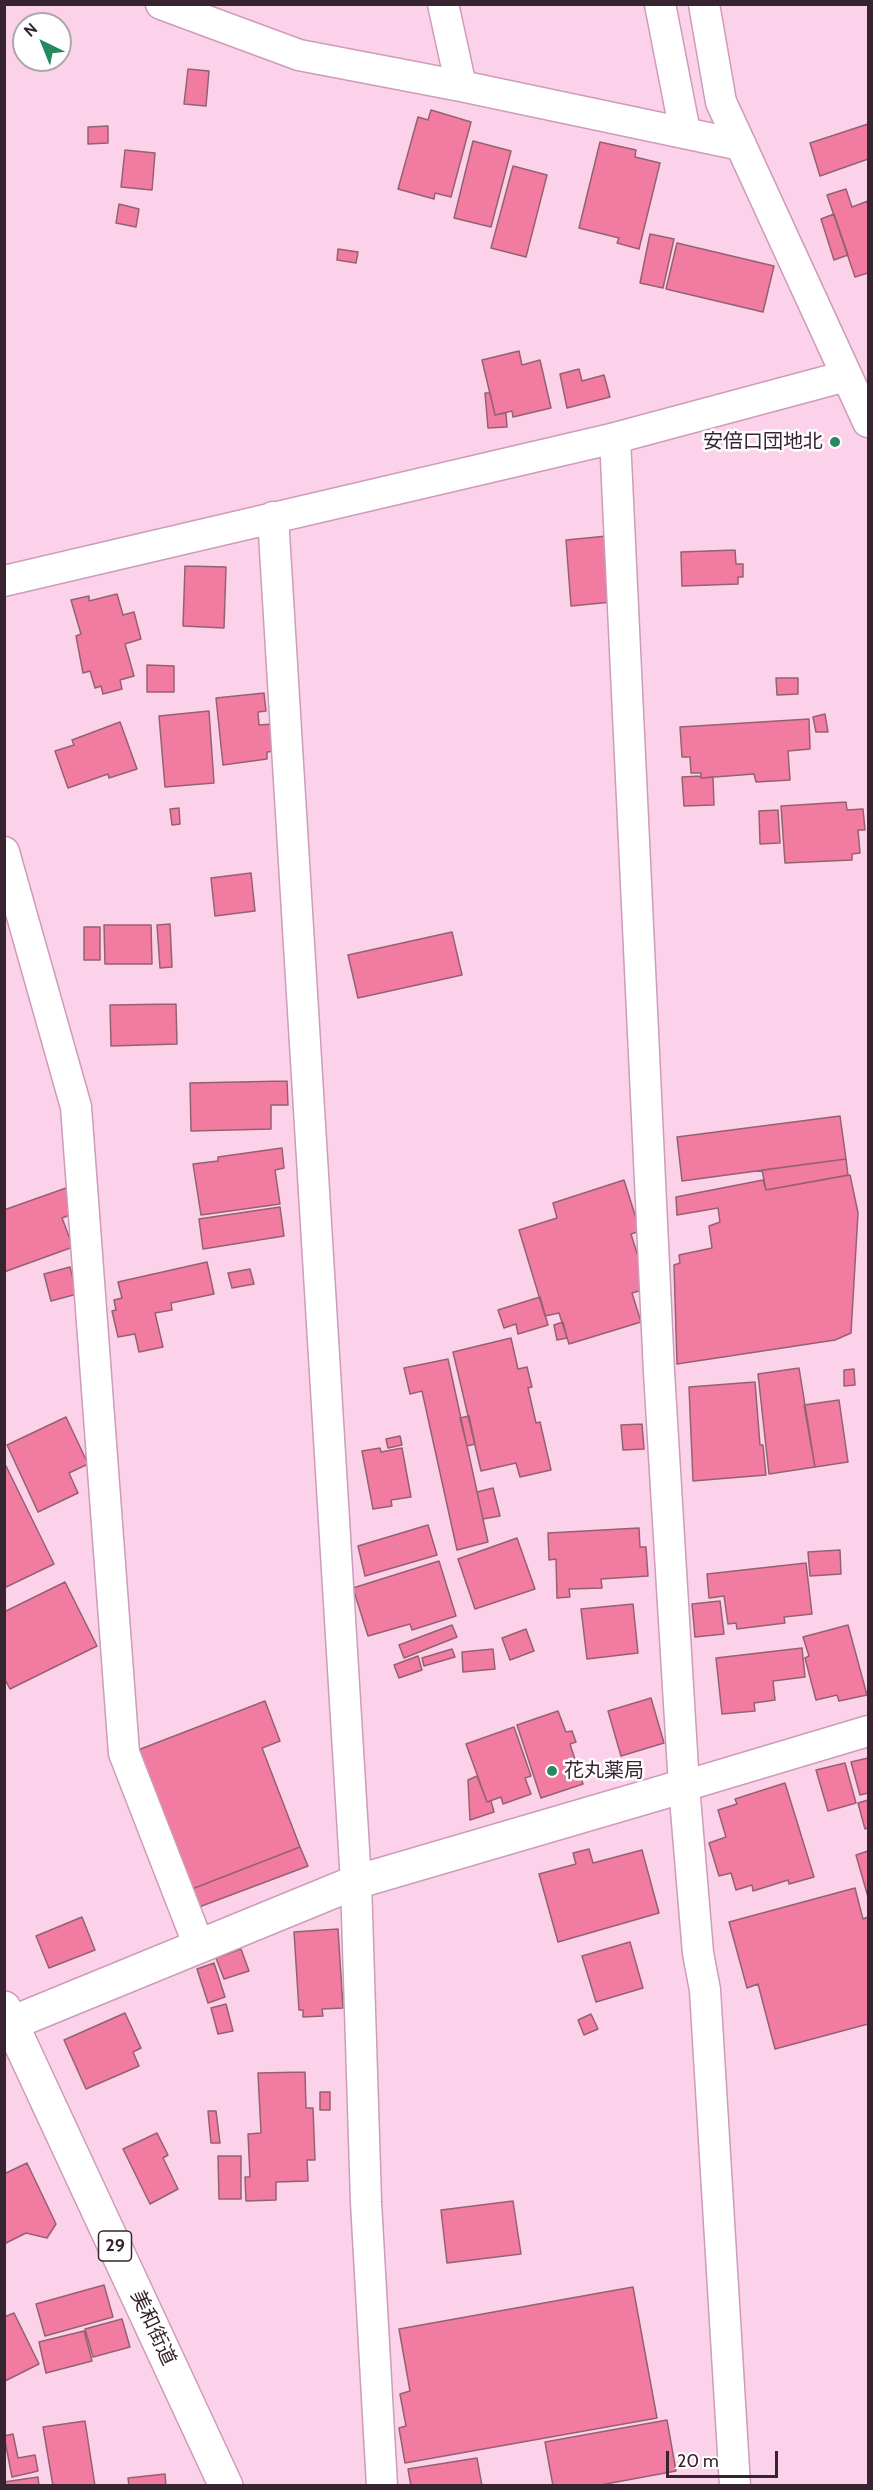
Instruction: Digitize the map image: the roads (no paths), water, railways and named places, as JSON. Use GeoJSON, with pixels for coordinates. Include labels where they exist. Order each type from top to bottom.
{"type":"FeatureCollection","features":[{"type":"Feature","properties":{"kind":"street"},"geometry":{"type":"LineString","coordinates":[[161,4],[298,55],[461,86],[741,145]]}},
{"type":"Feature","properties":{"kind":"street"},"geometry":{"type":"LineString","coordinates":[[443,4],[461,86]]}},
{"type":"Feature","properties":{"kind":"street"},"geometry":{"type":"LineString","coordinates":[[660,4],[685,132]]}},
{"type":"Feature","properties":{"kind":"street"},"geometry":{"type":"LineString","coordinates":[[704,4],[721,102],[868,422]]}},
{"type":"Feature","properties":{"kind":"street"},"geometry":{"type":"LineString","coordinates":[[4,580],[615,438],[846,376]]}},
{"type":"Feature","properties":{"kind":"street"},"geometry":{"type":"LineString","coordinates":[[615,438],[659,1372],[684,1786],[698,1953],[705,1990],[735,2486]]}},
{"type":"Feature","properties":{"kind":"street"},"geometry":{"type":"LineString","coordinates":[[273,516],[356,1882],[366,2202],[382,2486]]}},
{"type":"Feature","properties":{"kind":"street"},"geometry":{"type":"LineString","coordinates":[[4,852],[76,1107],[124,1754],[199,1946]]}},
{"type":"Feature","properties":{"kind":"street"},"geometry":{"type":"LineString","coordinates":[[7,2019],[199,1946],[356,1882],[868,1731]]}},
{"type":"Feature","properties":{"kind":"street","name":"美和街道"},"geometry":{"type":"LineString","coordinates":[[7,2019],[226,2486]]}},
{"type":"Feature","properties":{"kind":"place","name":"安倍口団地北"},"geometry":{"type":"Point","coordinates":[835,442]}},
{"type":"Feature","properties":{"kind":"place","name":"花丸薬局"},"geometry":{"type":"Point","coordinates":[552,1771]}}]}
